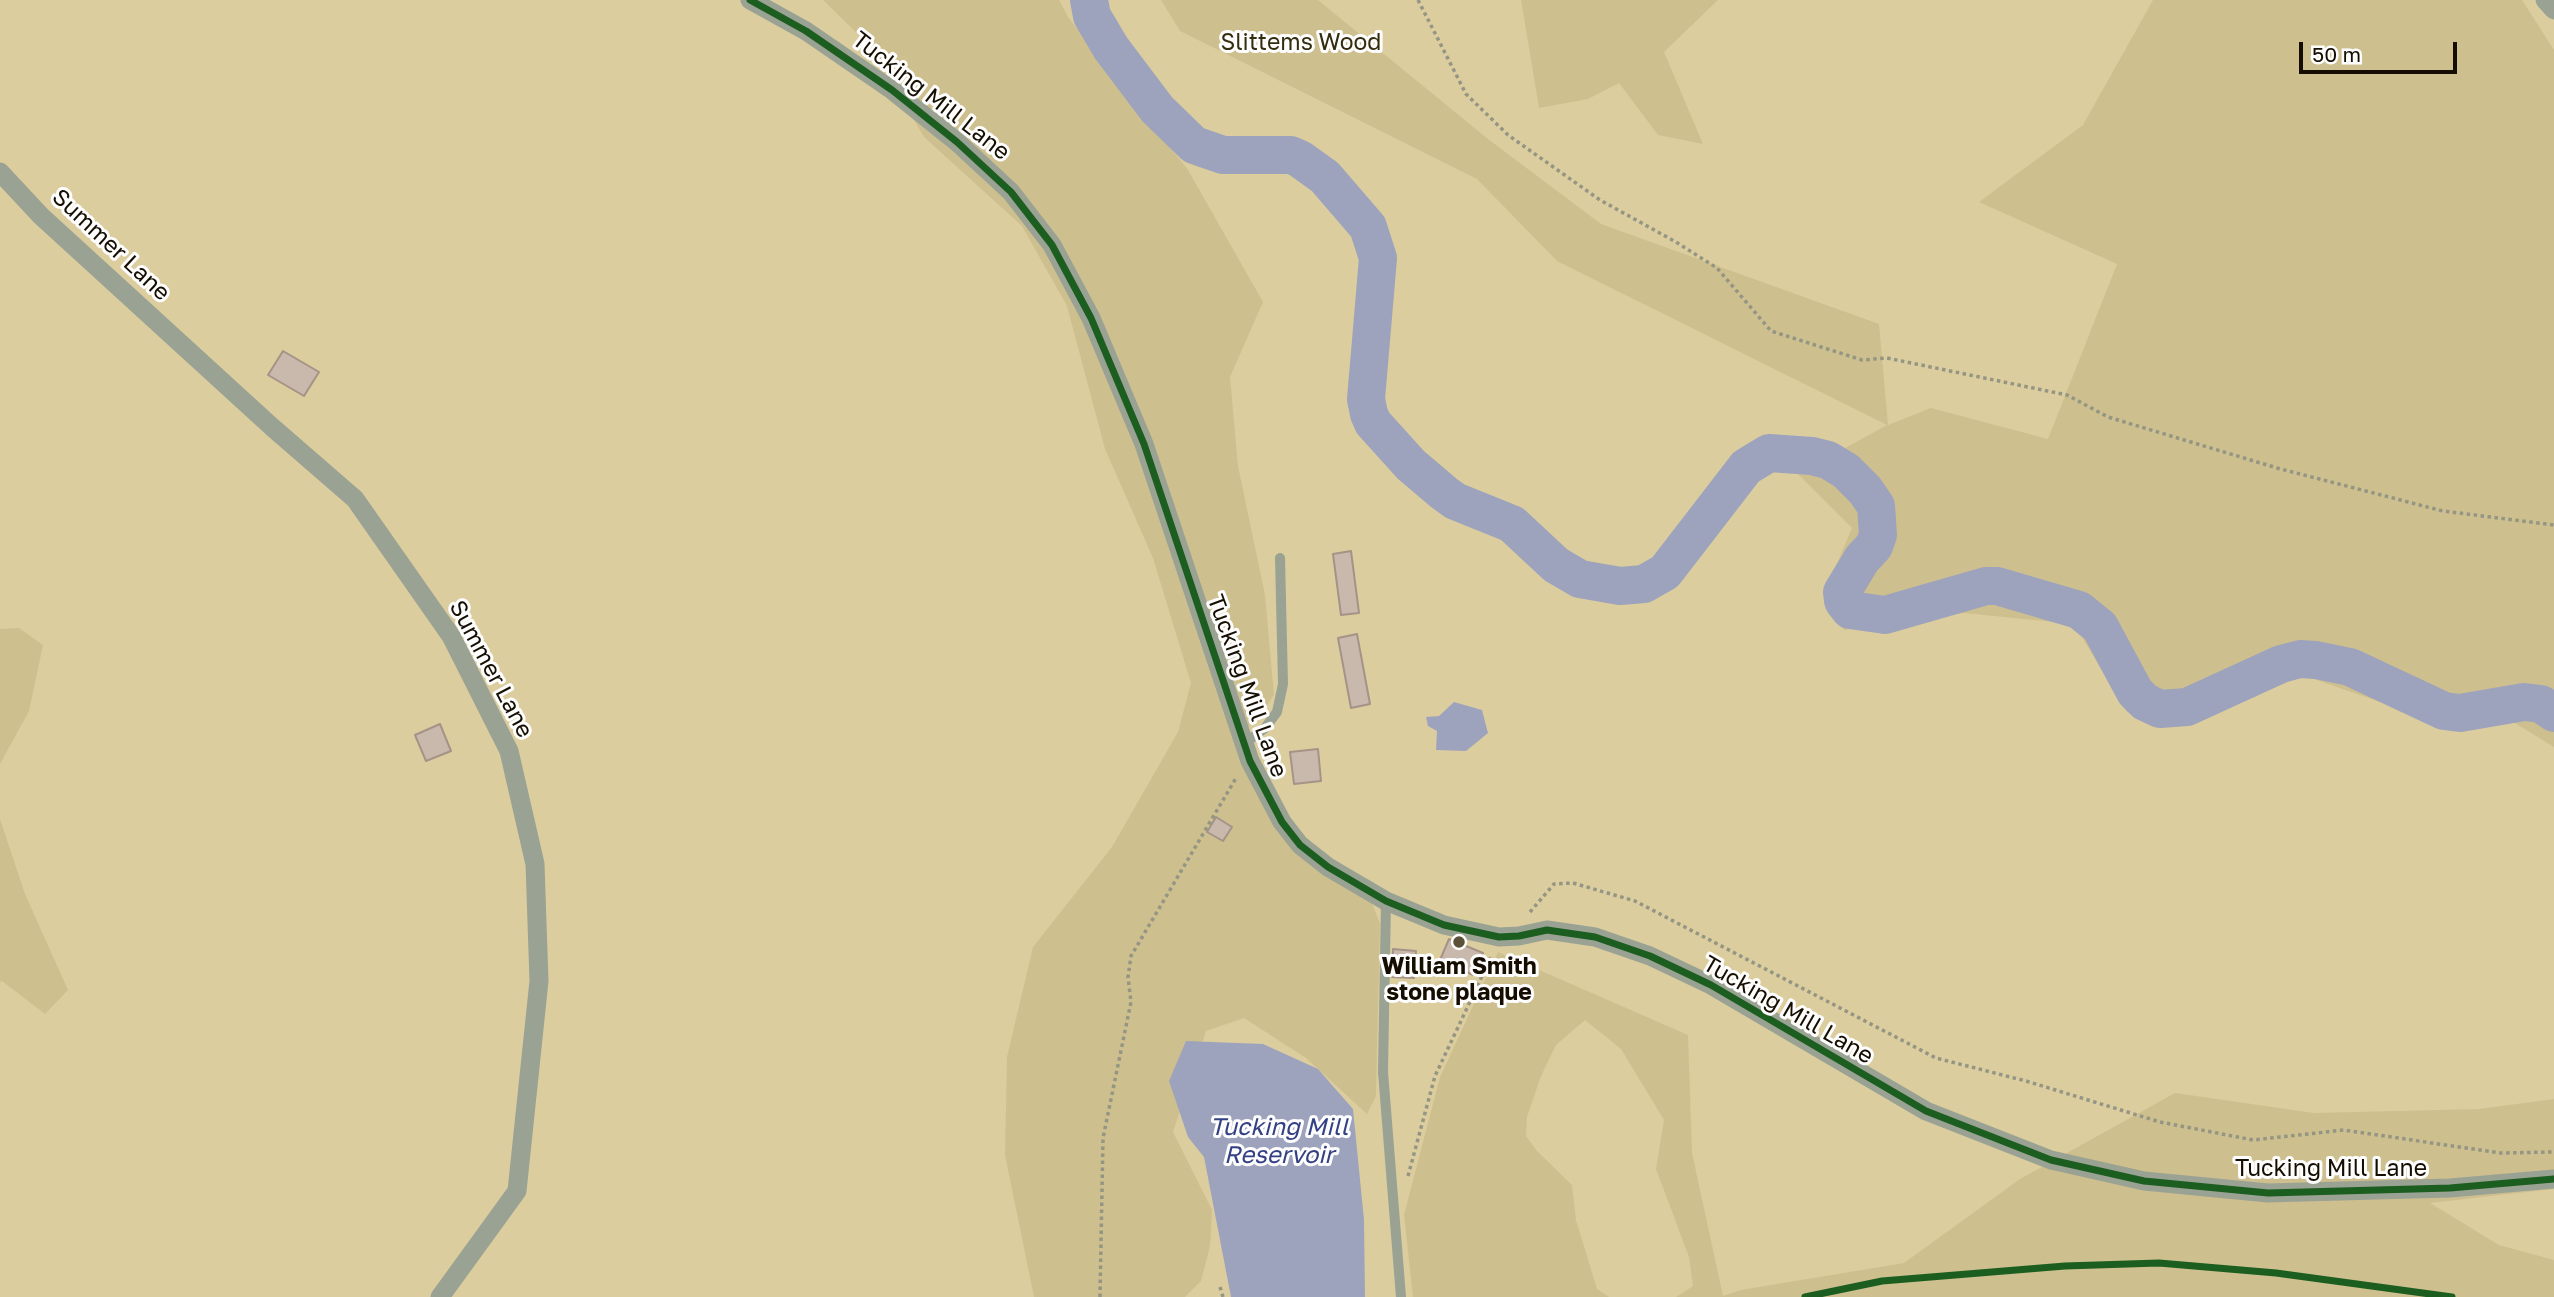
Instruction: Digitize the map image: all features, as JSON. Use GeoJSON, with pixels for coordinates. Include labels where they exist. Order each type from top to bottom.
{"type":"FeatureCollection","features":[{"type":"Feature","properties":{"kind":"street","name":"Tucking Mill Lane"},"geometry":{"type":"LineString","coordinates":[[750,0],[806,31],[892,90],[957,142],[1011,192],[1052,245],[1090,318],[1144,444],[1246,753],[1282,822],[1300,845],[1328,867],[1386,901],[1444,925],[1499,937],[1548,930],[1595,937],[1650,956],[1711,985],[1926,1111],[2051,1160],[2144,1181],[2268,1193],[2450,1188],[2554,1179]]}},
{"type":"Feature","properties":{"kind":"street"},"geometry":{"type":"LineString","coordinates":[[2545,0],[2554,10]]}},
{"type":"Feature","properties":{"kind":"street","name":"Summer Lane"},"geometry":{"type":"LineString","coordinates":[[0,172],[51,226],[355,499],[451,636],[509,751],[535,864],[539,981],[517,1191],[440,1297]]}},
{"type":"Feature","properties":{"kind":"lane"},"geometry":{"type":"LineString","coordinates":[[1246,753],[1277,712],[1283,684],[1280,558]]}},
{"type":"Feature","properties":{"kind":"lane"},"geometry":{"type":"LineString","coordinates":[[1386,901],[1383,1072],[1401,1297]]}},
{"type":"Feature","properties":{"kind":"path"},"geometry":{"type":"LineString","coordinates":[[1418,0],[1466,94],[1508,135],[1600,200],[1717,268],[1770,331],[1862,360],[1887,358],[2067,395],[2108,417],[2277,468],[2443,511],[2554,525]]}},
{"type":"Feature","properties":{"kind":"path"},"geometry":{"type":"LineString","coordinates":[[1100,1297],[1103,1138],[1131,1002],[1128,977],[1131,956],[1246,753]]}},
{"type":"Feature","properties":{"kind":"path"},"geometry":{"type":"LineString","coordinates":[[1522,917],[1532,911],[1554,884],[1573,883],[1636,901],[1936,1058],[2026,1081],[2160,1122],[2253,1140],[2344,1130],[2500,1153],[2554,1152]]}},
{"type":"Feature","properties":{"kind":"path"},"geometry":{"type":"LineString","coordinates":[[1407,1178],[1435,1076],[1483,977],[1499,937]]}},
{"type":"Feature","properties":{"kind":"path"},"geometry":{"type":"LineString","coordinates":[[1220,1287],[1223,1297]]}},
{"type":"Feature","properties":{"kind":"green space"},"geometry":{"type":"Polygon","coordinates":[[[823,0],[1059,0],[1068,17],[1188,170],[1263,302],[1230,377],[1238,466],[1265,595],[1274,695],[1256,721],[1235,737],[1264,800],[1372,903],[1380,924],[1376,1096],[1367,1114],[1306,1058],[1244,1018],[1206,1031],[1173,1132],[1212,1210],[1210,1246],[1201,1281],[1185,1297],[1034,1297],[1005,1155],[1007,1057],[1033,947],[1112,847],[1178,732],[1191,683],[1153,558],[1105,449],[1067,306],[1022,226],[924,137],[872,48],[823,0]]]}},
{"type":"Feature","properties":{"kind":"green space","name":"Slittems Wood"},"geometry":{"type":"Polygon","coordinates":[[[1161,0],[1318,0],[1488,139],[1601,224],[1879,324],[1888,425],[1931,408],[2048,439],[2117,264],[1979,202],[2083,125],[2153,0],[2522,0],[2554,50],[2554,747],[2505,717],[2441,723],[2305,676],[2186,718],[2127,712],[2074,624],[1964,613],[1844,630],[1824,595],[1852,528],[1798,474],[1887,425],[1557,261],[1477,179],[1180,31],[1161,0]]]}},
{"type":"Feature","properties":{"kind":"green space"},"geometry":{"type":"Polygon","coordinates":[[[1521,0],[1718,0],[1664,52],[1703,144],[1658,135],[1619,83],[1588,99],[1539,108],[1521,0]]]}},
{"type":"Feature","properties":{"kind":"green space"},"geometry":{"type":"Polygon","coordinates":[[[19,628],[43,645],[29,711],[0,764],[0,629],[19,628]]]}},
{"type":"Feature","properties":{"kind":"green space"},"geometry":{"type":"Polygon","coordinates":[[[0,819],[25,894],[68,990],[45,1014],[0,982],[0,819]]]}},
{"type":"Feature","properties":{"kind":"green space"},"geometry":{"type":"Polygon","coordinates":[[[1498,952],[1688,1035],[1692,1153],[1723,1296],[1741,1290],[1904,1263],[2020,1179],[2175,1093],[2314,1113],[2479,1109],[2554,1099],[2554,1189],[2430,1203],[2499,1245],[2554,1260],[2554,1297],[1676,1297],[1693,1286],[1689,1257],[1656,1169],[1664,1120],[1621,1049],[1585,1020],[1556,1045],[1541,1076],[1527,1117],[1526,1136],[1537,1151],[1572,1185],[1576,1220],[1597,1289],[1609,1297],[1413,1297],[1404,1215],[1440,1077],[1498,952]]]}},
{"type":"Feature","properties":{"kind":"water"},"geometry":{"type":"Polygon","coordinates":[[[1454,702],[1482,710],[1488,733],[1466,751],[1436,750],[1437,731],[1428,726],[1426,717],[1439,716],[1454,702]]]}},
{"type":"Feature","properties":{"kind":"water","name":"Tucking Mill Reservoir"},"geometry":{"type":"Polygon","coordinates":[[[1186,1041],[1263,1044],[1318,1069],[1353,1109],[1364,1220],[1365,1297],[1231,1297],[1204,1157],[1188,1137],[1169,1081],[1186,1041]]]}},
{"type":"Feature","properties":{"kind":"building"},"geometry":{"type":"Polygon","coordinates":[[[283,351],[319,372],[304,396],[268,375],[283,351]]]}},
{"type":"Feature","properties":{"kind":"building"},"geometry":{"type":"Polygon","coordinates":[[[1351,551],[1359,613],[1341,615],[1333,554],[1351,551]]]}},
{"type":"Feature","properties":{"kind":"building"},"geometry":{"type":"Polygon","coordinates":[[[1357,634],[1370,704],[1351,708],[1338,638],[1357,634]]]}},
{"type":"Feature","properties":{"kind":"building"},"geometry":{"type":"Polygon","coordinates":[[[440,724],[451,751],[426,761],[415,735],[440,724]]]}},
{"type":"Feature","properties":{"kind":"building"},"geometry":{"type":"Polygon","coordinates":[[[1318,749],[1321,781],[1294,784],[1290,752],[1318,749]]]}},
{"type":"Feature","properties":{"kind":"building"},"geometry":{"type":"Polygon","coordinates":[[[1216,817],[1232,827],[1223,841],[1207,832],[1216,817]]]}},
{"type":"Feature","properties":{"kind":"building"},"geometry":{"type":"Polygon","coordinates":[[[1449,939],[1483,953],[1473,975],[1440,960],[1449,939]]]}},
{"type":"Feature","properties":{"kind":"building"},"geometry":{"type":"Polygon","coordinates":[[[1393,949],[1416,951],[1414,978],[1392,977],[1393,949]]]}},
{"type":"Feature","properties":{"kind":"waterway"},"geometry":{"type":"LineString","coordinates":[[1089,0],[1092,16],[1111,48],[1157,109],[1194,145],[1223,155],[1291,155],[1300,159],[1325,177],[1368,227],[1378,258],[1366,399],[1373,423],[1411,465],[1444,493],[1455,501],[1512,524],[1556,565],[1580,579],[1620,586],[1644,584],[1665,572],[1746,467],[1769,453],[1812,456],[1828,460],[1846,471],[1876,506],[1878,535],[1874,546],[1862,559],[1842,592],[1843,601],[1850,610],[1885,615],[1986,586],[1997,586],[2079,610],[2100,627],[2135,692],[2145,702],[2160,709],[2187,707],[2281,664],[2300,659],[2350,667],[2444,711],[2460,713],[2524,702],[2541,704],[2554,713]]}},
{"type":"Feature","properties":{"kind":"cycle path"},"geometry":{"type":"LineString","coordinates":[[750,0],[806,31],[892,90],[957,142],[1011,192],[1052,245],[1091,318],[1144,444],[1250,761],[1282,822],[1300,845],[1328,867],[1386,901],[1444,925],[1499,937],[1547,930],[1595,937],[1650,956],[1711,985],[1926,1111],[2051,1160],[2144,1181],[2268,1193],[2450,1188],[2554,1179]]}},
{"type":"Feature","properties":{"kind":"cycle path"},"geometry":{"type":"LineString","coordinates":[[1805,1297],[1882,1281],[2065,1266],[2159,1263],[2276,1273],[2452,1297]]}},
{"type":"Feature","properties":{"kind":"place","name":"William Smith stone plaque"},"geometry":{"type":"Point","coordinates":[1459,942]}}]}
